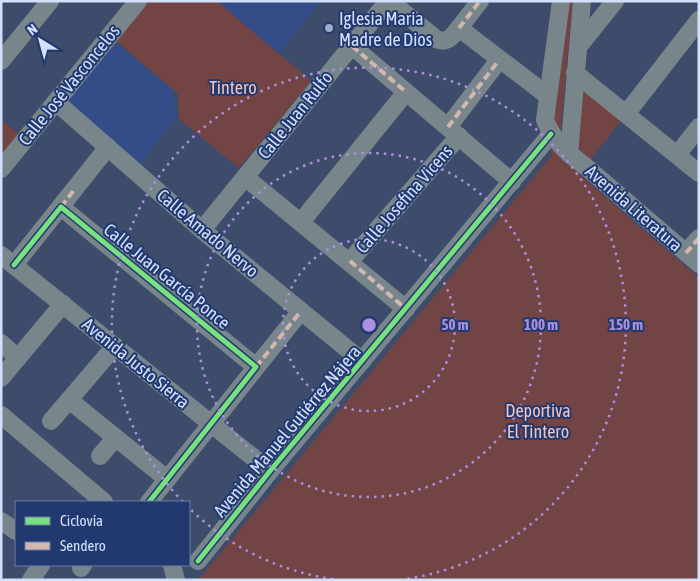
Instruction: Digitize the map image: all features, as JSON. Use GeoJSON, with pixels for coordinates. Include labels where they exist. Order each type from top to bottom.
{"type":"FeatureCollection","features":[{"type":"Feature","properties":{"kind":"street"},"geometry":{"type":"LineString","coordinates":[[1,61],[50,1]]}},
{"type":"Feature","properties":{"kind":"street","name":"Calle José Vasconcelos"},"geometry":{"type":"LineString","coordinates":[[1,169],[138,1]]}},
{"type":"Feature","properties":{"kind":"street"},"geometry":{"type":"LineString","coordinates":[[389,1],[441,41],[453,37],[480,1]]}},
{"type":"Feature","properties":{"kind":"street","name":"Calle Juan Rulfo"},"geometry":{"type":"LineString","coordinates":[[202,230],[389,1]]}},
{"type":"Feature","properties":{"kind":"street"},"geometry":{"type":"LineString","coordinates":[[551,134],[545,120],[561,1]]}},
{"type":"Feature","properties":{"kind":"street","name":"Avenida Literatura"},"geometry":{"type":"LineString","coordinates":[[569,154],[582,1]]}},
{"type":"Feature","properties":{"kind":"street"},"geometry":{"type":"LineString","coordinates":[[578,47],[615,1]]}},
{"type":"Feature","properties":{"kind":"street"},"geometry":{"type":"LineString","coordinates":[[626,114],[699,20]]}},
{"type":"Feature","properties":{"kind":"street"},"geometry":{"type":"LineString","coordinates":[[459,28],[548,96]]}},
{"type":"Feature","properties":{"kind":"street"},"geometry":{"type":"LineString","coordinates":[[352,46],[512,182]]}},
{"type":"Feature","properties":{"kind":"street","name":"Calle Josefina Vicens"},"geometry":{"type":"LineString","coordinates":[[350,261],[453,132],[499,60]]}},
{"type":"Feature","properties":{"kind":"street"},"geometry":{"type":"LineString","coordinates":[[575,73],[699,173]]}},
{"type":"Feature","properties":{"kind":"street"},"geometry":{"type":"LineString","coordinates":[[301,222],[406,92]]}},
{"type":"Feature","properties":{"kind":"street","name":"Calle Amado Nervo"},"geometry":{"type":"LineString","coordinates":[[56,102],[202,230],[362,362]]}},
{"type":"Feature","properties":{"kind":"street"},"geometry":{"type":"LineString","coordinates":[[677,155],[699,128]]}},
{"type":"Feature","properties":{"kind":"street","name":"Avenida Literatura"},"geometry":{"type":"LineString","coordinates":[[551,134],[569,154],[693,258]]}},
{"type":"Feature","properties":{"kind":"street","name":"Avenida Manuel Gutiérrez Nájera"},"geometry":{"type":"LineString","coordinates":[[198,561],[270,471],[551,134]]}},
{"type":"Feature","properties":{"kind":"street"},"geometry":{"type":"LineString","coordinates":[[8,260],[61,207],[108,147]]}},
{"type":"Feature","properties":{"kind":"street"},"geometry":{"type":"LineString","coordinates":[[245,177],[350,261],[406,309]]}},
{"type":"Feature","properties":{"kind":"street","name":"Calle Juan García Ponce"},"geometry":{"type":"LineString","coordinates":[[61,207],[256,367]]}},
{"type":"Feature","properties":{"kind":"street"},"geometry":{"type":"LineString","coordinates":[[693,258],[699,238]]}},
{"type":"Feature","properties":{"kind":"street","name":"Avenida Justo Sierra"},"geometry":{"type":"LineString","coordinates":[[8,260],[270,471]]}},
{"type":"Feature","properties":{"kind":"street"},"geometry":{"type":"LineString","coordinates":[[1,378],[63,304]]}},
{"type":"Feature","properties":{"kind":"street"},"geometry":{"type":"LineString","coordinates":[[150,501],[301,311]]}},
{"type":"Feature","properties":{"kind":"street"},"geometry":{"type":"LineString","coordinates":[[1,343],[18,358]]}},
{"type":"Feature","properties":{"kind":"street"},"geometry":{"type":"LineString","coordinates":[[51,421],[115,346]]}},
{"type":"Feature","properties":{"kind":"street"},"geometry":{"type":"LineString","coordinates":[[69,400],[167,479]]}},
{"type":"Feature","properties":{"kind":"street"},"geometry":{"type":"LineString","coordinates":[[1,415],[103,501]]}},
{"type":"Feature","properties":{"kind":"street"},"geometry":{"type":"LineString","coordinates":[[100,456],[115,438]]}},
{"type":"Feature","properties":{"kind":"street"},"geometry":{"type":"LineString","coordinates":[[1,521],[15,530]]}},
{"type":"Feature","properties":{"kind":"street"},"geometry":{"type":"LineString","coordinates":[[31,580],[40,566]]}},
{"type":"Feature","properties":{"kind":"shaded area"},"geometry":{"type":"Polygon","coordinates":[[[217,1],[321,1],[279,54],[217,1]]]}},
{"type":"Feature","properties":{"kind":"shaded area"},"geometry":{"type":"Polygon","coordinates":[[[112,40],[173,90],[176,117],[135,171],[58,105],[112,40]]]}},
{"type":"Feature","properties":{"kind":"green space","name":"Tintero"},"geometry":{"type":"Polygon","coordinates":[[[147,1],[217,1],[311,81],[239,168],[179,119],[178,94],[116,41],[147,1]]]}},
{"type":"Feature","properties":{"kind":"green space","name":"Deportiva El Tintero"},"geometry":{"type":"Polygon","coordinates":[[[560,1],[573,1],[561,125],[562,155],[581,176],[699,278],[699,580],[198,580],[552,155],[547,129],[560,1]]]}},
{"type":"Feature","properties":{"kind":"green space"},"geometry":{"type":"Polygon","coordinates":[[[579,82],[623,118],[590,160],[577,147],[579,82]]]}},
{"type":"Feature","properties":{"kind":"green space"},"geometry":{"type":"Polygon","coordinates":[[[1,120],[23,137],[1,159],[1,120]]]}},
{"type":"Feature","properties":{"kind":"marked path"},"geometry":{"type":"LineString","coordinates":[[459,28],[480,1]]}},
{"type":"Feature","properties":{"kind":"marked path"},"geometry":{"type":"LineString","coordinates":[[352,46],[406,92]]}},
{"type":"Feature","properties":{"kind":"marked path"},"geometry":{"type":"LineString","coordinates":[[448,127],[499,60]]}},
{"type":"Feature","properties":{"kind":"marked path"},"geometry":{"type":"LineString","coordinates":[[61,207],[74,190]]}},
{"type":"Feature","properties":{"kind":"marked path"},"geometry":{"type":"LineString","coordinates":[[686,253],[699,238]]}},
{"type":"Feature","properties":{"kind":"marked path"},"geometry":{"type":"LineString","coordinates":[[350,261],[406,309]]}},
{"type":"Feature","properties":{"kind":"marked path"},"geometry":{"type":"LineString","coordinates":[[256,367],[301,311]]}},
{"type":"Feature","properties":{"kind":"cycle path"},"geometry":{"type":"LineString","coordinates":[[198,561],[270,471],[551,134]]}},
{"type":"Feature","properties":{"kind":"cycle path"},"geometry":{"type":"LineString","coordinates":[[14,265],[61,207],[256,367],[150,501]]}},
{"type":"Feature","properties":{"kind":"place","name":"Iglesia Maria Madre de Dios"},"geometry":{"type":"Point","coordinates":[329,28]}}]}
